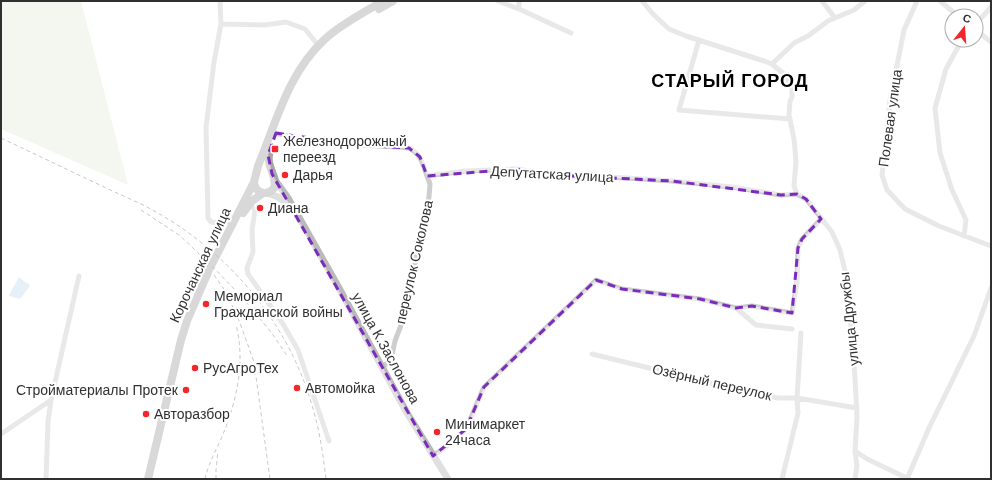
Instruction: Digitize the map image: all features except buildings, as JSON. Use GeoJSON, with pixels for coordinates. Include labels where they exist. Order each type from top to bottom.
{"type":"FeatureCollection","features":[{"type":"Feature","properties":{"kind":"main road","name":"Корочанская улица"},"geometry":{"type":"LineString","coordinates":[[148,479],[181,340],[187,321],[209,270],[255,179],[258,166],[295,75],[318,45],[336,30],[383,1]]}},
{"type":"Feature","properties":{"kind":"main road"},"geometry":{"type":"LineString","coordinates":[[274,177],[264,172],[255,179],[256,189],[266,193],[274,188],[274,177],[269,167],[268,155],[299,76],[314,54],[327,42],[393,1]]}},
{"type":"Feature","properties":{"kind":"main road","name":"Корочанская улица"},"geometry":{"type":"LineString","coordinates":[[152,479],[180,360],[191,322],[214,268],[249,204],[266,193]]}},
{"type":"Feature","properties":{"kind":"street"},"geometry":{"type":"LineString","coordinates":[[220,1],[221,24],[214,62],[206,127],[208,218],[214,223],[223,223],[235,219]]}},
{"type":"Feature","properties":{"kind":"street"},"geometry":{"type":"LineString","coordinates":[[498,1],[519,9],[571,34]]}},
{"type":"Feature","properties":{"kind":"street"},"geometry":{"type":"LineString","coordinates":[[519,1],[519,9]]}},
{"type":"Feature","properties":{"kind":"street"},"geometry":{"type":"LineString","coordinates":[[642,1],[669,29],[772,64],[786,75],[792,87],[790,119],[796,161],[794,186],[797,194]]}},
{"type":"Feature","properties":{"kind":"street"},"geometry":{"type":"LineString","coordinates":[[822,1],[835,18]]}},
{"type":"Feature","properties":{"kind":"street"},"geometry":{"type":"LineString","coordinates":[[772,64],[794,43],[808,36],[828,21],[854,10],[865,1]]}},
{"type":"Feature","properties":{"kind":"street","name":"Полевая улица"},"geometry":{"type":"LineString","coordinates":[[917,1],[904,30],[890,101],[882,175],[887,190],[905,209],[964,236],[991,246]]}},
{"type":"Feature","properties":{"kind":"street"},"geometry":{"type":"LineString","coordinates":[[940,1],[948,8]]}},
{"type":"Feature","properties":{"kind":"street"},"geometry":{"type":"LineString","coordinates":[[984,15],[991,7]]}},
{"type":"Feature","properties":{"kind":"street"},"geometry":{"type":"LineString","coordinates":[[221,24],[265,25],[286,22],[305,29],[318,45]]}},
{"type":"Feature","properties":{"kind":"street"},"geometry":{"type":"LineString","coordinates":[[699,40],[679,110],[790,119]]}},
{"type":"Feature","properties":{"kind":"street"},"geometry":{"type":"LineString","coordinates":[[958,48],[946,69],[935,108],[940,153],[952,190],[966,220],[964,236]]}},
{"type":"Feature","properties":{"kind":"street"},"geometry":{"type":"LineString","coordinates":[[276,133],[306,139],[356,145],[409,148],[415,151],[420,157],[427,176]]}},
{"type":"Feature","properties":{"kind":"street","name":"Депутатская улица"},"geometry":{"type":"LineString","coordinates":[[427,176],[488,169],[516,169],[554,175],[627,178],[732,187],[781,195],[797,194]]}},
{"type":"Feature","properties":{"kind":"street","name":"переулок Соколова"},"geometry":{"type":"LineString","coordinates":[[382,368],[392,355],[395,341],[403,320],[429,197],[430,184],[427,176]]}},
{"type":"Feature","properties":{"kind":"street","name":"улица К.Заслонова"},"geometry":{"type":"LineString","coordinates":[[274,177],[339,288],[407,413],[448,479]]}},
{"type":"Feature","properties":{"kind":"street","name":"улица К.Заслонова"},"geometry":{"type":"LineString","coordinates":[[266,193],[278,197],[293,208]]}},
{"type":"Feature","properties":{"kind":"street","name":"улица Дружбы"},"geometry":{"type":"LineString","coordinates":[[797,194],[806,199],[832,232],[847,279],[855,378],[855,451],[857,466],[855,479]]}},
{"type":"Feature","properties":{"kind":"street"},"geometry":{"type":"LineString","coordinates":[[249,204],[255,210],[252,230],[253,252],[247,268],[248,274],[283,324],[298,350],[329,441]]}},
{"type":"Feature","properties":{"kind":"street"},"geometry":{"type":"LineString","coordinates":[[433,456],[454,441],[466,429],[484,387],[596,280],[622,289],[700,300],[736,308],[752,306],[792,313],[797,282],[798,248],[802,239],[821,219]]}},
{"type":"Feature","properties":{"kind":"street"},"geometry":{"type":"LineString","coordinates":[[46,479],[48,422],[51,400],[79,276]]}},
{"type":"Feature","properties":{"kind":"street"},"geometry":{"type":"LineString","coordinates":[[855,451],[866,459],[908,479],[930,428],[967,350],[991,288]]}},
{"type":"Feature","properties":{"kind":"street"},"geometry":{"type":"LineString","coordinates":[[736,308],[756,324],[792,329]]}},
{"type":"Feature","properties":{"kind":"street"},"geometry":{"type":"LineString","coordinates":[[782,479],[798,413],[797,398],[801,333]]}},
{"type":"Feature","properties":{"kind":"street","name":"Озёрный переулок"},"geometry":{"type":"LineString","coordinates":[[592,354],[735,390],[778,398],[797,398],[856,408]]}},
{"type":"Feature","properties":{"kind":"street"},"geometry":{"type":"LineString","coordinates":[[1,434],[51,400]]}},
{"type":"Feature","properties":{"kind":"highlighted area"},"geometry":{"type":"Polygon","coordinates":[[[276,133],[356,145],[409,148],[420,157],[427,176],[516,169],[554,175],[672,181],[781,195],[797,194],[806,199],[821,219],[802,239],[798,248],[792,313],[752,306],[736,308],[700,299],[622,289],[596,280],[484,387],[466,429],[433,456],[272,174],[268,155],[276,133]]]}},
{"type":"Feature","properties":{"kind":"green space"},"geometry":{"type":"Polygon","coordinates":[[[1,1],[81,1],[128,185],[1,129],[1,1]]]}},
{"type":"Feature","properties":{"kind":"water"},"geometry":{"type":"Polygon","coordinates":[[[19,277],[30,286],[20,299],[9,296],[19,277]]]}},
{"type":"Feature","properties":{"kind":"railway"},"geometry":{"type":"LineString","coordinates":[[1,138],[156,212],[183,229],[208,248],[231,269],[252,292],[271,318],[287,344],[311,402],[322,450],[326,479]]}},
{"type":"Feature","properties":{"kind":"railway"},"geometry":{"type":"LineString","coordinates":[[141,210],[179,235],[209,263],[241,296],[271,332],[288,357]]}},
{"type":"Feature","properties":{"kind":"railway"},"geometry":{"type":"LineString","coordinates":[[214,275],[226,292],[240,323],[254,362],[270,479]]}},
{"type":"Feature","properties":{"kind":"railway"},"geometry":{"type":"LineString","coordinates":[[205,479],[226,426],[235,398],[240,369],[239,339],[236,325]]}},
{"type":"Feature","properties":{"kind":"railway"},"geometry":{"type":"LineString","coordinates":[[216,479],[218,451]]}},
{"type":"Feature","properties":{"kind":"place","name":"Железнодорожный переезд"},"geometry":{"type":"Point","coordinates":[275,149]}},
{"type":"Feature","properties":{"kind":"place","name":"Дарья"},"geometry":{"type":"Point","coordinates":[285,175]}},
{"type":"Feature","properties":{"kind":"place","name":"Диана"},"geometry":{"type":"Point","coordinates":[260,208]}},
{"type":"Feature","properties":{"kind":"place","name":"Мемориал Гражданской войны"},"geometry":{"type":"Point","coordinates":[206,304]}},
{"type":"Feature","properties":{"kind":"place","name":"РусАгроТех"},"geometry":{"type":"Point","coordinates":[195,368]}},
{"type":"Feature","properties":{"kind":"place","name":"Автомойка"},"geometry":{"type":"Point","coordinates":[297,388]}},
{"type":"Feature","properties":{"kind":"place","name":"Стройматериалы Протек"},"geometry":{"type":"Point","coordinates":[186,390]}},
{"type":"Feature","properties":{"kind":"place","name":"Авторазбор"},"geometry":{"type":"Point","coordinates":[146,414]}},
{"type":"Feature","properties":{"kind":"place","name":"Минимаркет 24часа"},"geometry":{"type":"Point","coordinates":[437,432]}},
{"type":"Feature","properties":{"kind":"district","name":"СТАРЫЙ ГОРОД"},"geometry":{"type":"Point","coordinates":[730,81]}}]}
